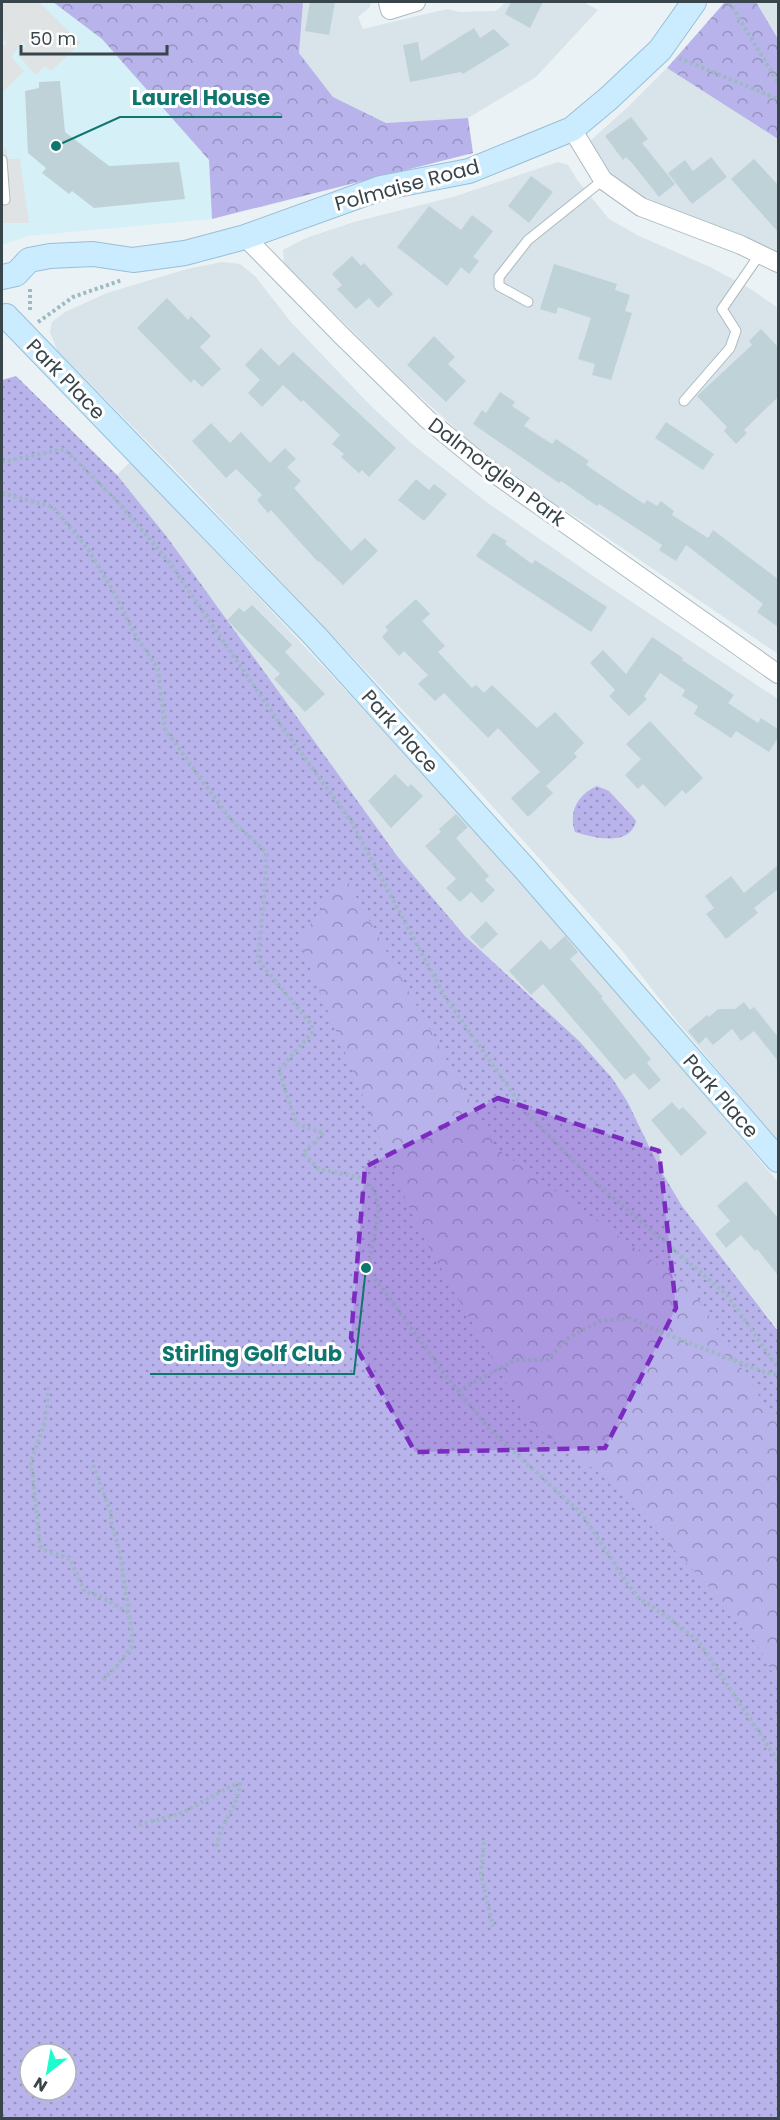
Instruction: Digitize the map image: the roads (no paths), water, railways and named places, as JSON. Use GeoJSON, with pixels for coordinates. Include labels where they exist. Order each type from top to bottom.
{"type":"FeatureCollection","features":[{"type":"Feature","properties":{"kind":"street"},"geometry":{"type":"LineString","coordinates":[[388,2],[390,10],[416,2]]}},
{"type":"Feature","properties":{"kind":"street","name":"Polmaise Road"},"geometry":{"type":"LineString","coordinates":[[2,278],[16,274],[30,260],[50,256],[93,254],[133,260],[185,253],[245,237],[381,188],[469,171],[572,129],[660,50],[694,2]]}},
{"type":"Feature","properties":{"kind":"street"},"geometry":{"type":"LineString","coordinates":[[572,129],[603,180],[641,207],[741,245],[778,263]]}},
{"type":"Feature","properties":{"kind":"street","name":"Dalmorglen Park"},"geometry":{"type":"LineString","coordinates":[[245,237],[427,419],[488,469],[778,674]]}},
{"type":"Feature","properties":{"kind":"street"},"geometry":{"type":"LineString","coordinates":[[2,278],[9,295],[12,318]]}},
{"type":"Feature","properties":{"kind":"street","name":"Park Place"},"geometry":{"type":"LineString","coordinates":[[12,318],[315,636],[525,869],[778,1160]]}},
{"type":"Feature","properties":{"kind":"lane"},"geometry":{"type":"LineString","coordinates":[[2,160],[5,200]]}},
{"type":"Feature","properties":{"kind":"lane"},"geometry":{"type":"LineString","coordinates":[[528,302],[499,286],[499,276],[528,240],[603,180]]}},
{"type":"Feature","properties":{"kind":"lane"},"geometry":{"type":"LineString","coordinates":[[684,401],[730,348],[736,332],[722,309],[760,254]]}},
{"type":"Feature","properties":{"kind":"place","name":"Laurel House"},"geometry":{"type":"Point","coordinates":[56,146]}},
{"type":"Feature","properties":{"kind":"place","name":"Stirling Golf Club"},"geometry":{"type":"Point","coordinates":[366,1268]}}]}
